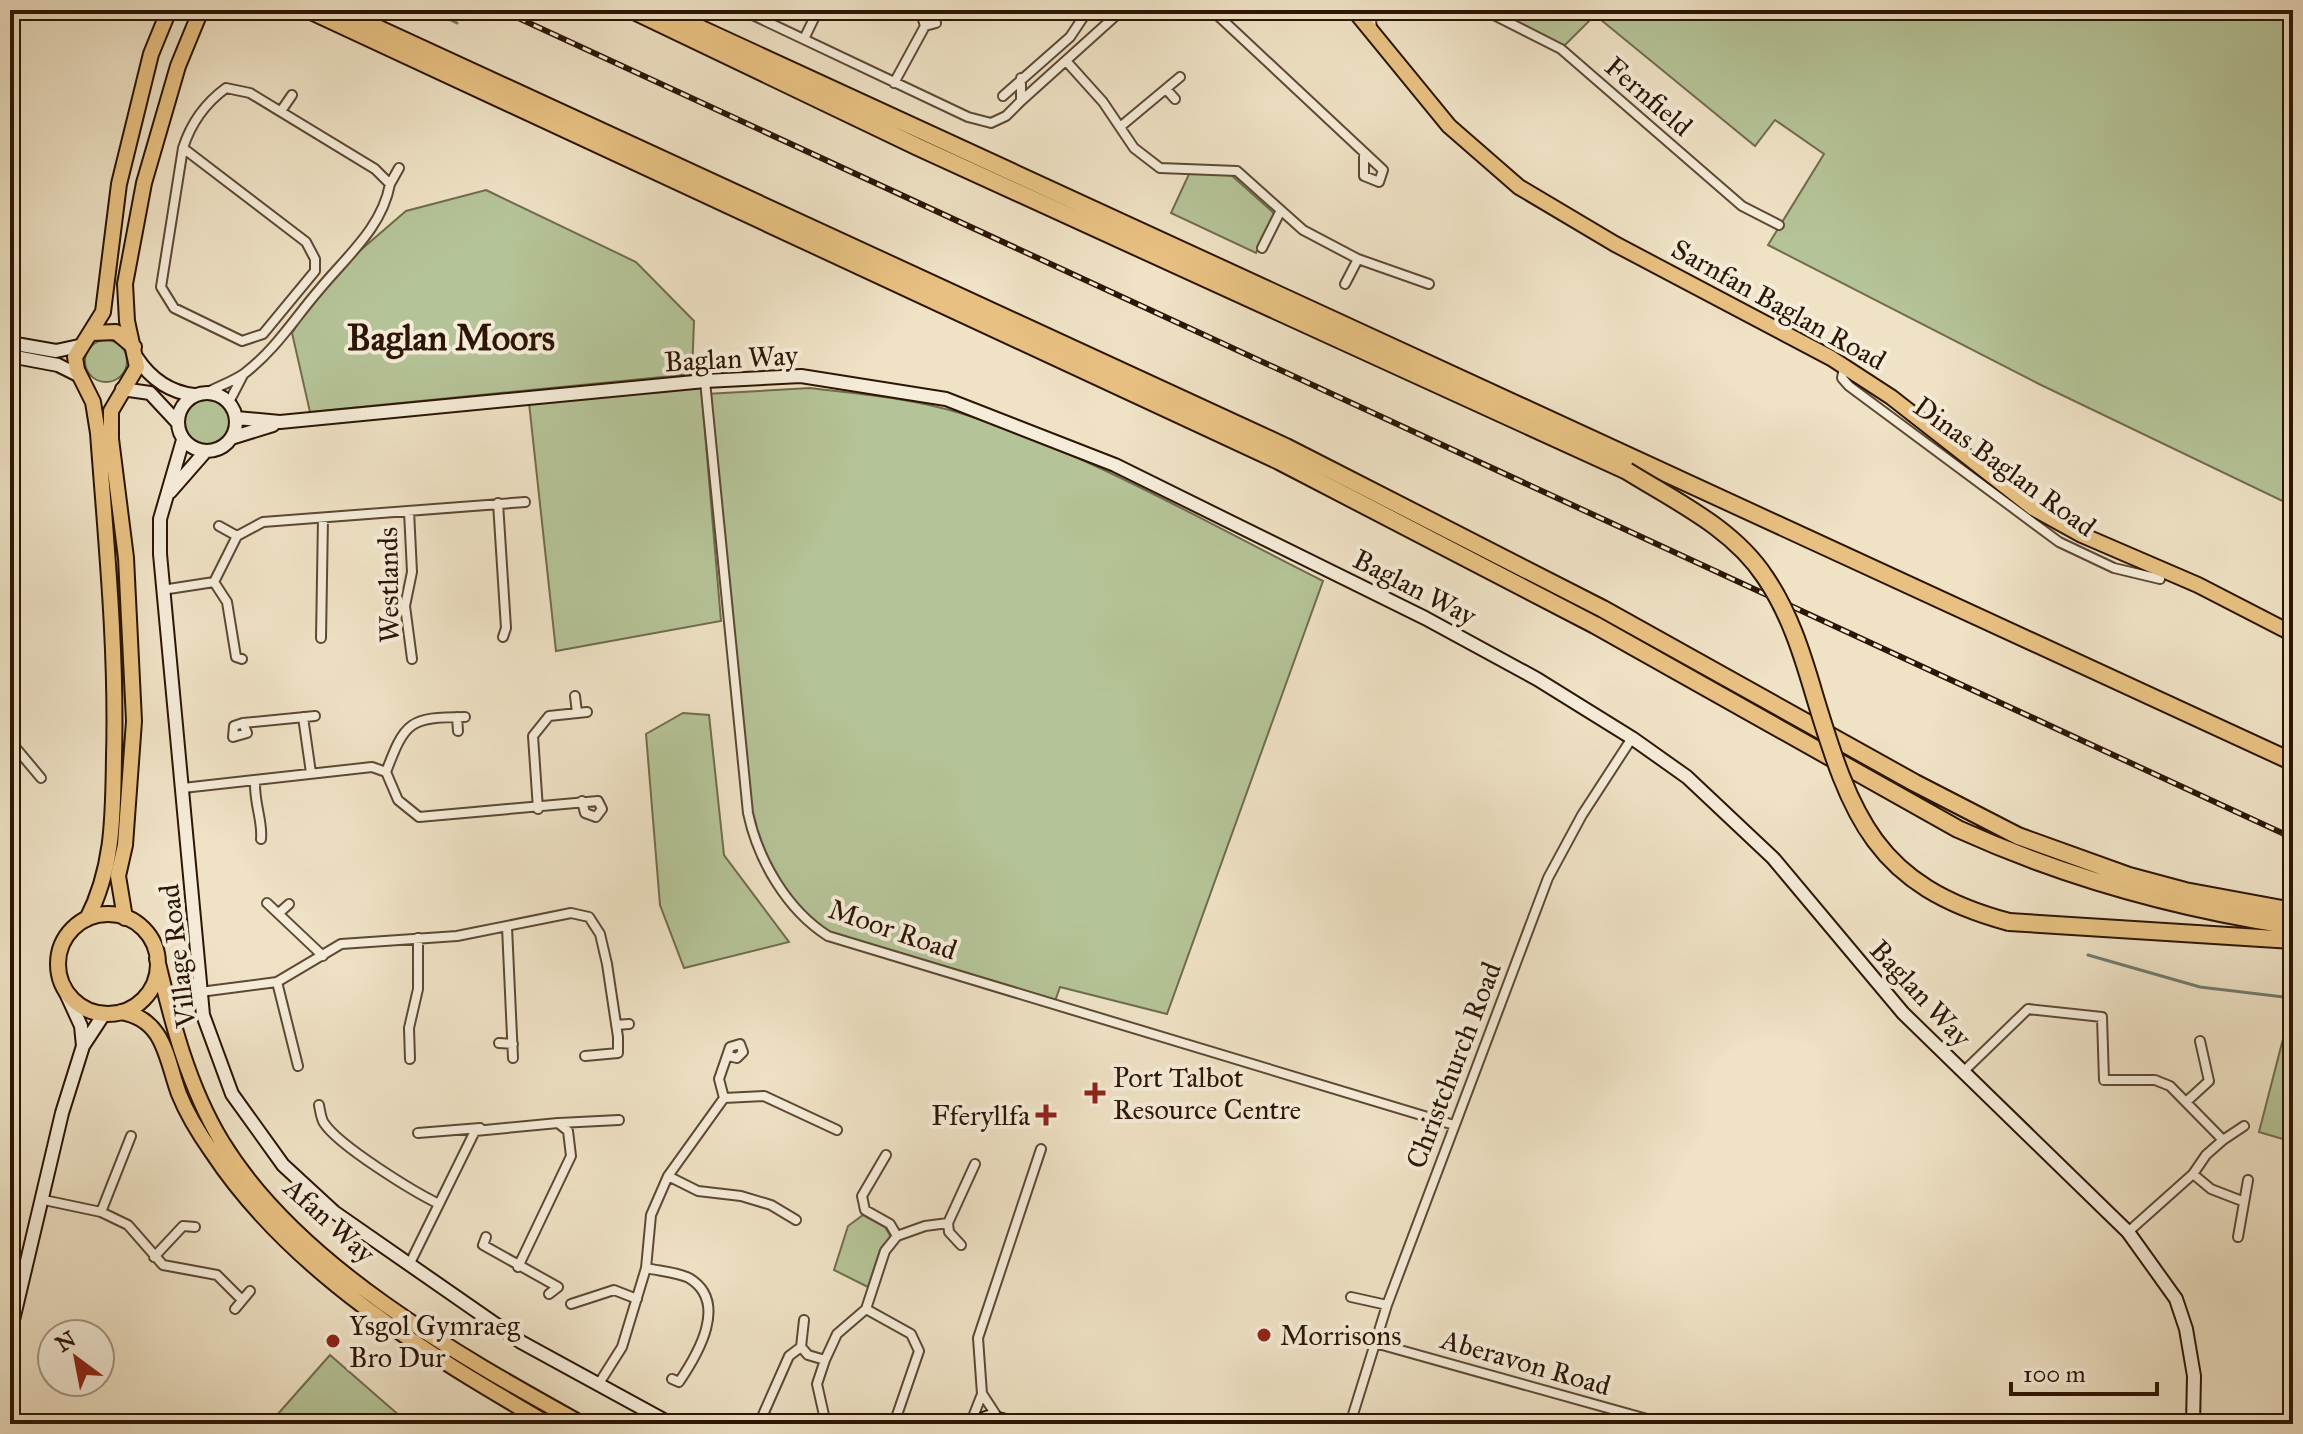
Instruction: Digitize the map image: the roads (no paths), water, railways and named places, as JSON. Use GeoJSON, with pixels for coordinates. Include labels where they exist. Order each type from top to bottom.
{"type":"FeatureCollection","features":[{"type":"Feature","properties":{"kind":"highway"},"geometry":{"type":"LineString","coordinates":[[309,10],[1279,461],[1595,625],[1958,829],[2011,853],[2122,892],[2194,909],[2293,926]]}},
{"type":"Feature","properties":{"kind":"highway"},"geometry":{"type":"LineString","coordinates":[[338,10],[1286,447],[1603,609],[1915,783],[2018,836],[2171,887],[2293,911]]}},
{"type":"Feature","properties":{"kind":"highway"},"geometry":{"type":"LineString","coordinates":[[632,10],[890,134],[1627,471],[1702,517],[1733,541],[1764,575],[1784,609],[1804,661],[1840,776],[1851,801],[1879,846],[1917,884],[1943,900],[2009,922],[2293,940]]}},
{"type":"Feature","properties":{"kind":"highway"},"geometry":{"type":"LineString","coordinates":[[660,10],[2293,762]]}},
{"type":"Feature","properties":{"kind":"main road"},"geometry":{"type":"LineString","coordinates":[[87,919],[100,894],[111,846],[115,637],[98,433],[93,402],[75,363],[79,346],[92,333],[103,312],[109,284],[119,184],[151,54],[169,10]]}},
{"type":"Feature","properties":{"kind":"main road"},"geometry":{"type":"LineString","coordinates":[[125,918],[118,876],[125,845],[134,721],[126,558],[111,439],[111,411],[122,389],[134,375],[136,352],[127,321],[125,284],[144,183],[178,66],[201,10]]}},
{"type":"Feature","properties":{"kind":"main road","name":"Sarnfan Baglan Road"},"geometry":{"type":"LineString","coordinates":[[1354,10],[1449,126],[1519,187],[1615,244],[1844,367],[1891,397],[2033,508],[2082,535]]}},
{"type":"Feature","properties":{"kind":"main road"},"geometry":{"type":"LineString","coordinates":[[92,333],[116,332],[136,352]]}},
{"type":"Feature","properties":{"kind":"main road","name":"Dinas Baglan Road"},"geometry":{"type":"LineString","coordinates":[[2082,535],[2198,585],[2293,634]]}},
{"type":"Feature","properties":{"kind":"main road"},"geometry":{"type":"LineString","coordinates":[[113,915],[125,918],[147,934],[157,959],[157,973],[145,998],[121,1012],[104,1014],[75,1003],[65,991],[59,975],[58,958],[63,942],[73,928],[87,919],[113,915]]}},
{"type":"Feature","properties":{"kind":"main road","name":"Afan Way"},"geometry":{"type":"LineString","coordinates":[[157,959],[184,1059],[198,1097],[222,1142],[251,1183],[321,1252],[383,1301],[476,1365],[582,1424]]}},
{"type":"Feature","properties":{"kind":"main road","name":"Afan Way"},"geometry":{"type":"LineString","coordinates":[[121,1012],[149,1022],[160,1035],[181,1097],[212,1152],[253,1207],[280,1235],[372,1311],[467,1377],[548,1424]]}},
{"type":"Feature","properties":{"kind":"street"},"geometry":{"type":"LineString","coordinates":[[742,10],[968,117],[991,123],[1006,116],[1122,10]]}},
{"type":"Feature","properties":{"kind":"street"},"geometry":{"type":"LineString","coordinates":[[804,39],[818,10]]}},
{"type":"Feature","properties":{"kind":"street"},"geometry":{"type":"LineString","coordinates":[[1003,96],[1070,37],[1088,10]]}},
{"type":"Feature","properties":{"kind":"street"},"geometry":{"type":"LineString","coordinates":[[1212,10],[1364,156]]}},
{"type":"Feature","properties":{"kind":"street"},"geometry":{"type":"LineString","coordinates":[[1370,10],[1372,30]]}},
{"type":"Feature","properties":{"kind":"street","name":"Fernfield"},"geometry":{"type":"LineString","coordinates":[[1484,10],[1561,49],[1742,206],[1779,225]]}},
{"type":"Feature","properties":{"kind":"street"},"geometry":{"type":"LineString","coordinates":[[894,83],[925,26]]}},
{"type":"Feature","properties":{"kind":"street"},"geometry":{"type":"LineString","coordinates":[[1067,62],[1134,148],[1160,168],[1237,171],[1303,230],[1358,259],[1429,284]]}},
{"type":"Feature","properties":{"kind":"street"},"geometry":{"type":"LineString","coordinates":[[1120,127],[1180,77]]}},
{"type":"Feature","properties":{"kind":"street"},"geometry":{"type":"LineString","coordinates":[[1021,78],[1021,101]]}},
{"type":"Feature","properties":{"kind":"street"},"geometry":{"type":"LineString","coordinates":[[183,148],[306,242],[315,259],[315,271],[263,334],[242,341],[174,308],[161,287],[183,148],[189,127],[212,98],[226,88],[250,93],[375,169],[390,184]]}},
{"type":"Feature","properties":{"kind":"street"},"geometry":{"type":"LineString","coordinates":[[1167,90],[1175,99]]}},
{"type":"Feature","properties":{"kind":"street"},"geometry":{"type":"LineString","coordinates":[[281,111],[292,95]]}},
{"type":"Feature","properties":{"kind":"street"},"geometry":{"type":"LineString","coordinates":[[177,422],[182,406],[200,394],[243,375],[284,337],[319,290],[349,258],[386,206],[390,184],[399,168]]}},
{"type":"Feature","properties":{"kind":"street"},"geometry":{"type":"LineString","coordinates":[[1262,248],[1280,212]]}},
{"type":"Feature","properties":{"kind":"street"},"geometry":{"type":"LineString","coordinates":[[1345,284],[1358,259]]}},
{"type":"Feature","properties":{"kind":"street"},"geometry":{"type":"LineString","coordinates":[[10,343],[56,351],[79,346]]}},
{"type":"Feature","properties":{"kind":"street"},"geometry":{"type":"LineString","coordinates":[[136,352],[146,371],[168,388],[229,402]]}},
{"type":"Feature","properties":{"kind":"street"},"geometry":{"type":"LineString","coordinates":[[10,356],[58,365],[80,376]]}},
{"type":"Feature","properties":{"kind":"street","name":"Dinas Baglan Road"},"geometry":{"type":"LineString","coordinates":[[1844,367],[1842,378],[1849,386],[2048,535],[2114,568],[2160,579]]}},
{"type":"Feature","properties":{"kind":"street"},"geometry":{"type":"LineString","coordinates":[[229,402],[243,375]]}},
{"type":"Feature","properties":{"kind":"street","name":"Baglan Way"},"geometry":{"type":"LineString","coordinates":[[236,418],[280,422],[705,381],[801,376],[946,399],[1115,465],[1425,618],[1537,679],[1632,738],[1687,777],[1773,858],[1886,994],[2128,1232],[2176,1299],[2186,1329],[2194,1376],[2193,1424]]}},
{"type":"Feature","properties":{"kind":"street","name":"Moor Road"},"geometry":{"type":"LineString","coordinates":[[705,381],[748,813],[766,863],[807,921],[828,936],[1454,1125]]}},
{"type":"Feature","properties":{"kind":"street"},"geometry":{"type":"LineString","coordinates":[[122,389],[150,393],[177,422],[183,440],[205,452]]}},
{"type":"Feature","properties":{"kind":"street"},"geometry":{"type":"LineString","coordinates":[[167,496],[205,452],[220,449],[231,438],[236,418],[229,402]]}},
{"type":"Feature","properties":{"kind":"street","name":"Baglan Way"},"geometry":{"type":"LineString","coordinates":[[231,438],[280,422]]}},
{"type":"Feature","properties":{"kind":"street","name":"Village Road"},"geometry":{"type":"LineString","coordinates":[[183,440],[160,519],[162,590],[203,1015],[232,1094],[259,1135],[309,1191],[521,1342],[671,1424]]}},
{"type":"Feature","properties":{"kind":"street","name":"Westlands"},"geometry":{"type":"LineString","coordinates":[[237,536],[263,522],[525,502]]}},
{"type":"Feature","properties":{"kind":"street"},"geometry":{"type":"LineString","coordinates":[[498,503],[506,628],[503,637]]}},
{"type":"Feature","properties":{"kind":"street","name":"Westlands"},"geometry":{"type":"LineString","coordinates":[[409,511],[412,572],[405,606],[412,659]]}},
{"type":"Feature","properties":{"kind":"street"},"geometry":{"type":"LineString","coordinates":[[321,638],[323,518]]}},
{"type":"Feature","properties":{"kind":"street"},"geometry":{"type":"LineString","coordinates":[[214,582],[237,536],[219,526]]}},
{"type":"Feature","properties":{"kind":"street"},"geometry":{"type":"LineString","coordinates":[[162,590],[214,582]]}},
{"type":"Feature","properties":{"kind":"street"},"geometry":{"type":"LineString","coordinates":[[214,582],[227,602],[236,657],[242,659]]}},
{"type":"Feature","properties":{"kind":"street"},"geometry":{"type":"LineString","coordinates":[[538,809],[533,736],[549,716],[582,713],[575,696]]}},
{"type":"Feature","properties":{"kind":"street"},"geometry":{"type":"LineString","coordinates":[[243,723],[315,716]]}},
{"type":"Feature","properties":{"kind":"street"},"geometry":{"type":"LineString","coordinates":[[303,717],[311,773]]}},
{"type":"Feature","properties":{"kind":"street"},"geometry":{"type":"LineString","coordinates":[[458,731],[461,717],[420,721],[407,727],[399,737],[386,772],[398,800],[419,817],[538,809],[582,801]]}},
{"type":"Feature","properties":{"kind":"street","name":"Christchurch Road"},"geometry":{"type":"LineString","coordinates":[[1350,1424],[1387,1305],[1548,878],[1582,815],[1632,738]]}},
{"type":"Feature","properties":{"kind":"street"},"geometry":{"type":"LineString","coordinates":[[10,741],[41,778]]}},
{"type":"Feature","properties":{"kind":"street"},"geometry":{"type":"LineString","coordinates":[[183,788],[372,767],[386,772]]}},
{"type":"Feature","properties":{"kind":"street"},"geometry":{"type":"LineString","coordinates":[[255,781],[254,803],[262,829],[261,839]]}},
{"type":"Feature","properties":{"kind":"street"},"geometry":{"type":"LineString","coordinates":[[267,903],[323,956]]}},
{"type":"Feature","properties":{"kind":"street"},"geometry":{"type":"LineString","coordinates":[[279,913],[289,904]]}},
{"type":"Feature","properties":{"kind":"street"},"geometry":{"type":"LineString","coordinates":[[200,992],[277,982],[341,944],[457,936],[571,913],[589,917],[600,934],[616,1025],[618,1053],[585,1056]]}},
{"type":"Feature","properties":{"kind":"street"},"geometry":{"type":"LineString","coordinates":[[507,927],[513,1058]]}},
{"type":"Feature","properties":{"kind":"street"},"geometry":{"type":"LineString","coordinates":[[410,1059],[409,1028],[418,989],[418,938]]}},
{"type":"Feature","properties":{"kind":"street"},"geometry":{"type":"LineString","coordinates":[[277,982],[298,1066]]}},
{"type":"Feature","properties":{"kind":"street"},"geometry":{"type":"LineString","coordinates":[[65,991],[81,1026],[83,1046]]}},
{"type":"Feature","properties":{"kind":"street"},"geometry":{"type":"LineString","coordinates":[[1963,1072],[2028,1009],[2093,1013],[2102,1017],[2104,1080],[2155,1080],[2170,1086],[2223,1140]]}},
{"type":"Feature","properties":{"kind":"street"},"geometry":{"type":"LineString","coordinates":[[10,1333],[44,1200],[62,1113],[83,1046],[104,1014]]}},
{"type":"Feature","properties":{"kind":"street"},"geometry":{"type":"LineString","coordinates":[[616,1025],[629,1024]]}},
{"type":"Feature","properties":{"kind":"street"},"geometry":{"type":"LineString","coordinates":[[2186,1102],[2209,1081],[2200,1041]]}},
{"type":"Feature","properties":{"kind":"street"},"geometry":{"type":"LineString","coordinates":[[499,1043],[513,1044]]}},
{"type":"Feature","properties":{"kind":"street"},"geometry":{"type":"LineString","coordinates":[[724,1098],[719,1079],[728,1056]]}},
{"type":"Feature","properties":{"kind":"street"},"geometry":{"type":"LineString","coordinates":[[724,1098],[764,1096],[837,1130]]}},
{"type":"Feature","properties":{"kind":"street"},"geometry":{"type":"LineString","coordinates":[[598,1385],[622,1347],[646,1268],[651,1215],[668,1176],[724,1098]]}},
{"type":"Feature","properties":{"kind":"street"},"geometry":{"type":"LineString","coordinates":[[319,1105],[323,1123],[408,1189],[439,1204]]}},
{"type":"Feature","properties":{"kind":"street"},"geometry":{"type":"LineString","coordinates":[[418,1133],[619,1120]]}},
{"type":"Feature","properties":{"kind":"street"},"geometry":{"type":"LineString","coordinates":[[518,1267],[571,1156],[568,1131],[558,1123]]}},
{"type":"Feature","properties":{"kind":"street"},"geometry":{"type":"LineString","coordinates":[[2128,1232],[2193,1174],[2206,1155],[2244,1126]]}},
{"type":"Feature","properties":{"kind":"street"},"geometry":{"type":"LineString","coordinates":[[409,1265],[468,1143],[480,1128]]}},
{"type":"Feature","properties":{"kind":"street"},"geometry":{"type":"LineString","coordinates":[[101,1212],[131,1136]]}},
{"type":"Feature","properties":{"kind":"street"},"geometry":{"type":"LineString","coordinates":[[970,1423],[982,1394],[978,1338],[1041,1149]]}},
{"type":"Feature","properties":{"kind":"street"},"geometry":{"type":"LineString","coordinates":[[886,1155],[862,1196],[865,1210],[890,1224],[897,1236]]}},
{"type":"Feature","properties":{"kind":"street"},"geometry":{"type":"LineString","coordinates":[[961,1245],[949,1232],[948,1223],[975,1164]]}},
{"type":"Feature","properties":{"kind":"street"},"geometry":{"type":"LineString","coordinates":[[2193,1174],[2211,1189],[2242,1201]]}},
{"type":"Feature","properties":{"kind":"street"},"geometry":{"type":"LineString","coordinates":[[668,1176],[698,1191],[741,1196],[771,1205],[796,1220]]}},
{"type":"Feature","properties":{"kind":"street"},"geometry":{"type":"LineString","coordinates":[[2238,1237],[2248,1180]]}},
{"type":"Feature","properties":{"kind":"street"},"geometry":{"type":"LineString","coordinates":[[44,1200],[101,1212],[128,1225],[163,1265],[217,1275],[242,1300]]}},
{"type":"Feature","properties":{"kind":"street"},"geometry":{"type":"LineString","coordinates":[[826,1424],[817,1384],[825,1360],[837,1334],[866,1309],[885,1251],[897,1236],[925,1226],[948,1223]]}},
{"type":"Feature","properties":{"kind":"street"},"geometry":{"type":"LineString","coordinates":[[154,1257],[183,1226],[195,1227]]}},
{"type":"Feature","properties":{"kind":"street"},"geometry":{"type":"LineString","coordinates":[[486,1237],[483,1245],[558,1287],[549,1294]]}},
{"type":"Feature","properties":{"kind":"street"},"geometry":{"type":"LineString","coordinates":[[646,1268],[687,1277],[701,1287],[710,1305],[710,1316],[690,1366],[679,1382],[672,1379]]}},
{"type":"Feature","properties":{"kind":"street"},"geometry":{"type":"LineString","coordinates":[[571,1304],[586,1301],[596,1293],[614,1290],[637,1299]]}},
{"type":"Feature","properties":{"kind":"street"},"geometry":{"type":"LineString","coordinates":[[235,1309],[250,1291]]}},
{"type":"Feature","properties":{"kind":"street"},"geometry":{"type":"LineString","coordinates":[[1351,1297],[1387,1305]]}},
{"type":"Feature","properties":{"kind":"street"},"geometry":{"type":"LineString","coordinates":[[866,1309],[911,1334],[919,1351],[917,1367],[897,1415]]}},
{"type":"Feature","properties":{"kind":"street"},"geometry":{"type":"LineString","coordinates":[[762,1417],[789,1356],[801,1347],[804,1320]]}},
{"type":"Feature","properties":{"kind":"street","name":"Aberavon Road"},"geometry":{"type":"LineString","coordinates":[[1375,1343],[1665,1424]]}},
{"type":"Feature","properties":{"kind":"street"},"geometry":{"type":"LineString","coordinates":[[801,1347],[808,1355],[825,1360]]}},
{"type":"Feature","properties":{"kind":"street"},"geometry":{"type":"LineString","coordinates":[[982,1394],[998,1418]]}},
{"type":"Feature","properties":{"kind":"street"},"geometry":{"type":"LineString","coordinates":[[970,1423],[998,1418],[1019,1424]]}},
{"type":"Feature","properties":{"kind":"waterway"},"geometry":{"type":"LineString","coordinates":[[430,10],[457,23]]}},
{"type":"Feature","properties":{"kind":"waterway"},"geometry":{"type":"LineString","coordinates":[[2088,955],[2200,987],[2293,998]]}},
{"type":"Feature","properties":{"kind":"railway"},"geometry":{"type":"LineString","coordinates":[[501,10],[2293,838]]}},
{"type":"Feature","properties":{"kind":"place","name":"Port Talbot Resource Centre"},"geometry":{"type":"Point","coordinates":[1095,1093]}},
{"type":"Feature","properties":{"kind":"place","name":"Fferyllfa"},"geometry":{"type":"Point","coordinates":[1046,1115]}},
{"type":"Feature","properties":{"kind":"place","name":"Morrisons"},"geometry":{"type":"Point","coordinates":[1264,1335]}},
{"type":"Feature","properties":{"kind":"place","name":"Ysgol Gymraeg Bro Dur"},"geometry":{"type":"Point","coordinates":[333,1341]}},
{"type":"Feature","properties":{"kind":"district","name":"Baglan Moors"},"geometry":{"type":"Point","coordinates":[451,337]}}]}
